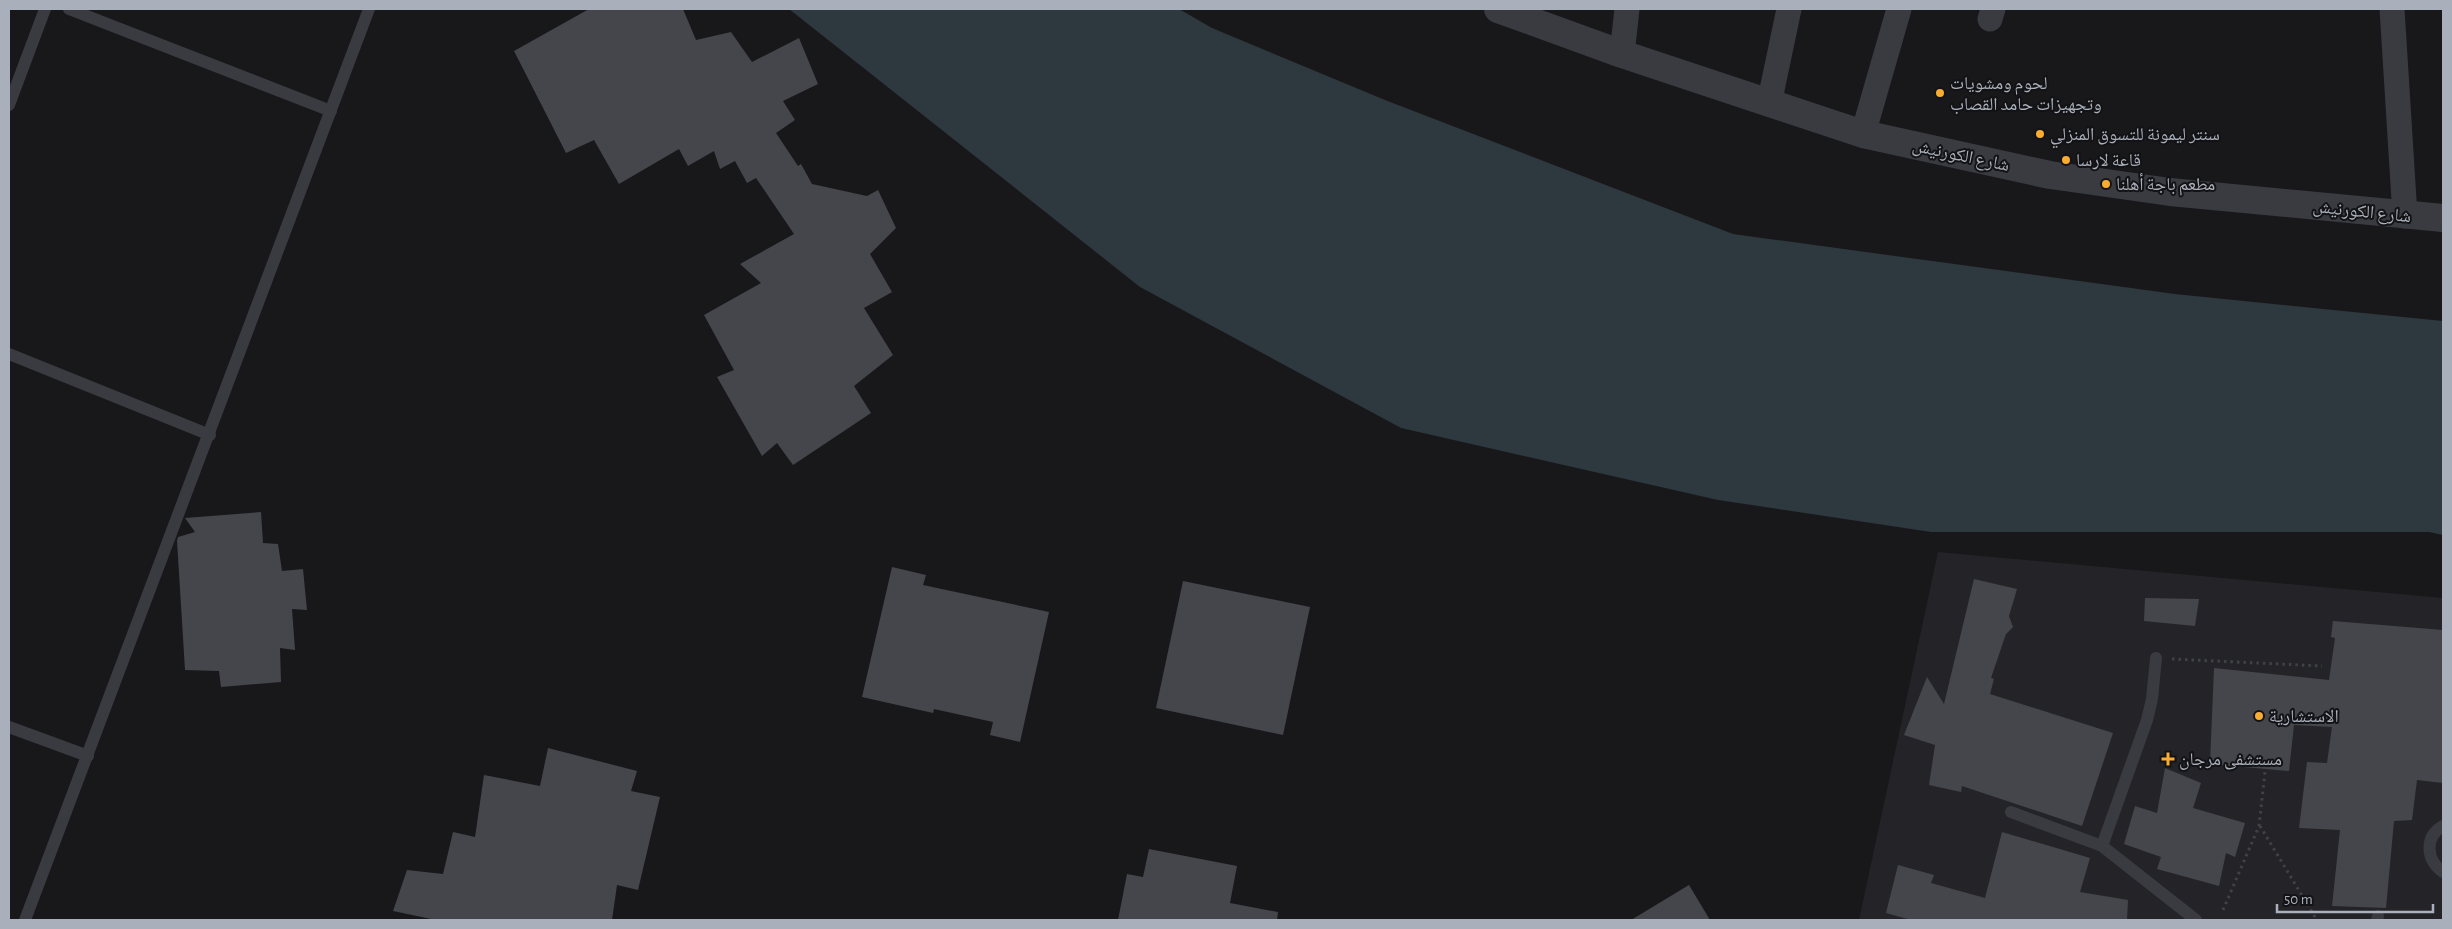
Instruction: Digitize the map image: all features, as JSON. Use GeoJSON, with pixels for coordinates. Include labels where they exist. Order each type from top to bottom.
{"type":"FeatureCollection","features":[{"type":"Feature","properties":{"kind":"street","name":"شارع الكورنيش"},"geometry":{"type":"LineString","coordinates":[[1498,9],[1622,54],[1863,134],[2050,175],[2170,192],[2405,216],[2443,218]]}},
{"type":"Feature","properties":{"kind":"street"},"geometry":{"type":"LineString","coordinates":[[1622,54],[1627,9]]}},
{"type":"Feature","properties":{"kind":"street"},"geometry":{"type":"LineString","coordinates":[[1769,104],[1789,9]]}},
{"type":"Feature","properties":{"kind":"street"},"geometry":{"type":"LineString","coordinates":[[1863,134],[1899,9]]}},
{"type":"Feature","properties":{"kind":"street"},"geometry":{"type":"LineString","coordinates":[[2392,9],[2405,216]]}},
{"type":"Feature","properties":{"kind":"lane"},"geometry":{"type":"LineString","coordinates":[[9,105],[45,9]]}},
{"type":"Feature","properties":{"kind":"lane"},"geometry":{"type":"LineString","coordinates":[[69,9],[331,111]]}},
{"type":"Feature","properties":{"kind":"lane"},"geometry":{"type":"LineString","coordinates":[[25,920],[210,435],[369,9]]}},
{"type":"Feature","properties":{"kind":"lane"},"geometry":{"type":"LineString","coordinates":[[9,354],[210,435]]}},
{"type":"Feature","properties":{"kind":"lane"},"geometry":{"type":"LineString","coordinates":[[2102,846],[2147,720],[2152,700],[2156,658]]}},
{"type":"Feature","properties":{"kind":"lane"},"geometry":{"type":"LineString","coordinates":[[9,727],[88,756]]}},
{"type":"Feature","properties":{"kind":"lane"},"geometry":{"type":"LineString","coordinates":[[2011,812],[2102,846],[2196,920]]}},
{"type":"Feature","properties":{"kind":"lane"},"geometry":{"type":"LineString","coordinates":[[2443,826],[2435,832],[2429,846],[2432,861],[2443,872]]}},
{"type":"Feature","properties":{"kind":"path"},"geometry":{"type":"LineString","coordinates":[[2156,658],[2322,666]]}},
{"type":"Feature","properties":{"kind":"path"},"geometry":{"type":"LineString","coordinates":[[2223,910],[2259,826],[2265,772]]}},
{"type":"Feature","properties":{"kind":"path"},"geometry":{"type":"LineString","coordinates":[[2259,826],[2315,917]]}},
{"type":"Feature","properties":{"kind":"shaded area"},"geometry":{"type":"Polygon","coordinates":[[[789,9],[1179,9],[1212,28],[1385,100],[1733,234],[2175,294],[2443,321],[2443,535],[2429,532],[1931,532],[1718,500],[1401,428],[1140,287],[789,9]]]}},
{"type":"Feature","properties":{"kind":"shaded area","name":"مستشفى مرجان"},"geometry":{"type":"Polygon","coordinates":[[[1938,552],[2443,598],[2443,920],[1859,920],[1938,552]]]}},
{"type":"Feature","properties":{"kind":"building"},"geometry":{"type":"Polygon","coordinates":[[[589,9],[683,9],[696,40],[731,32],[752,62],[799,38],[818,84],[783,101],[795,120],[776,133],[798,166],[801,164],[812,184],[867,196],[878,190],[896,228],[870,254],[892,292],[864,308],[893,355],[854,386],[871,413],[793,465],[777,443],[762,456],[717,377],[734,370],[704,315],[761,283],[740,264],[794,234],[756,178],[747,183],[735,161],[720,169],[714,151],[688,166],[679,149],[619,184],[594,140],[566,153],[514,51],[589,9]]]}},
{"type":"Feature","properties":{"kind":"building"},"geometry":{"type":"Polygon","coordinates":[[[261,512],[263,543],[278,544],[282,571],[303,569],[307,610],[292,609],[295,650],[280,648],[281,682],[221,687],[219,671],[185,670],[177,541],[178,537],[195,532],[185,518],[261,512]]]}},
{"type":"Feature","properties":{"kind":"building"},"geometry":{"type":"Polygon","coordinates":[[[892,567],[926,575],[923,585],[1049,612],[1020,742],[990,735],[993,722],[934,709],[933,713],[862,697],[892,567]]]}},
{"type":"Feature","properties":{"kind":"building"},"geometry":{"type":"Polygon","coordinates":[[[1974,579],[2017,589],[2009,616],[2013,627],[2006,634],[1991,678],[1994,679],[1990,694],[2113,733],[2082,826],[1962,786],[1961,792],[1929,785],[1935,745],[1904,735],[1927,677],[1944,704],[1974,579]]]}},
{"type":"Feature","properties":{"kind":"building"},"geometry":{"type":"Polygon","coordinates":[[[1183,581],[1310,607],[1283,735],[1156,708],[1183,581]]]}},
{"type":"Feature","properties":{"kind":"building"},"geometry":{"type":"Polygon","coordinates":[[[2145,598],[2199,599],[2195,626],[2144,621],[2145,598]]]}},
{"type":"Feature","properties":{"kind":"building"},"geometry":{"type":"Polygon","coordinates":[[[2333,621],[2443,630],[2443,783],[2417,780],[2412,820],[2394,821],[2386,908],[2332,906],[2340,830],[2299,828],[2307,762],[2327,763],[2332,727],[2294,725],[2289,771],[2210,764],[2214,668],[2329,680],[2335,638],[2331,637],[2333,621]]]}},
{"type":"Feature","properties":{"kind":"building"},"geometry":{"type":"Polygon","coordinates":[[[548,748],[637,771],[631,791],[660,797],[638,890],[617,885],[612,920],[436,920],[393,911],[407,870],[443,874],[453,832],[475,837],[484,775],[540,786],[548,748]]]}},
{"type":"Feature","properties":{"kind":"building"},"geometry":{"type":"Polygon","coordinates":[[[2165,768],[2201,783],[2193,808],[2245,823],[2235,857],[2226,853],[2219,886],[2157,869],[2161,857],[2124,844],[2135,806],[2157,813],[2165,768]]]}},
{"type":"Feature","properties":{"kind":"building"},"geometry":{"type":"Polygon","coordinates":[[[2002,832],[2090,858],[2080,892],[2128,900],[2127,920],[1911,920],[1886,913],[1898,865],[1934,875],[1931,883],[1985,898],[2002,832]]]}},
{"type":"Feature","properties":{"kind":"building"},"geometry":{"type":"Polygon","coordinates":[[[1149,849],[1237,866],[1230,903],[1278,912],[1277,920],[1118,920],[1127,874],[1143,877],[1149,849]]]}},
{"type":"Feature","properties":{"kind":"building"},"geometry":{"type":"Polygon","coordinates":[[[1689,885],[1710,920],[1631,920],[1689,885]]]}},
{"type":"Feature","properties":{"kind":"place","name":"لحوم ومشويات وتجهيزات حامد القصاب"},"geometry":{"type":"Point","coordinates":[1940,93]}},
{"type":"Feature","properties":{"kind":"place","name":"سنتر ليمونة للتسوق المنزلي"},"geometry":{"type":"Point","coordinates":[2040,134]}},
{"type":"Feature","properties":{"kind":"place","name":"قاعة لارسا"},"geometry":{"type":"Point","coordinates":[2066,160]}},
{"type":"Feature","properties":{"kind":"place","name":"مطعم باجة أهلنا"},"geometry":{"type":"Point","coordinates":[2106,184]}},
{"type":"Feature","properties":{"kind":"place","name":"الاستشارية"},"geometry":{"type":"Point","coordinates":[2259,716]}},
{"type":"Feature","properties":{"kind":"place","name":"مستشفى مرجان"},"geometry":{"type":"Point","coordinates":[2168,759]}}]}
